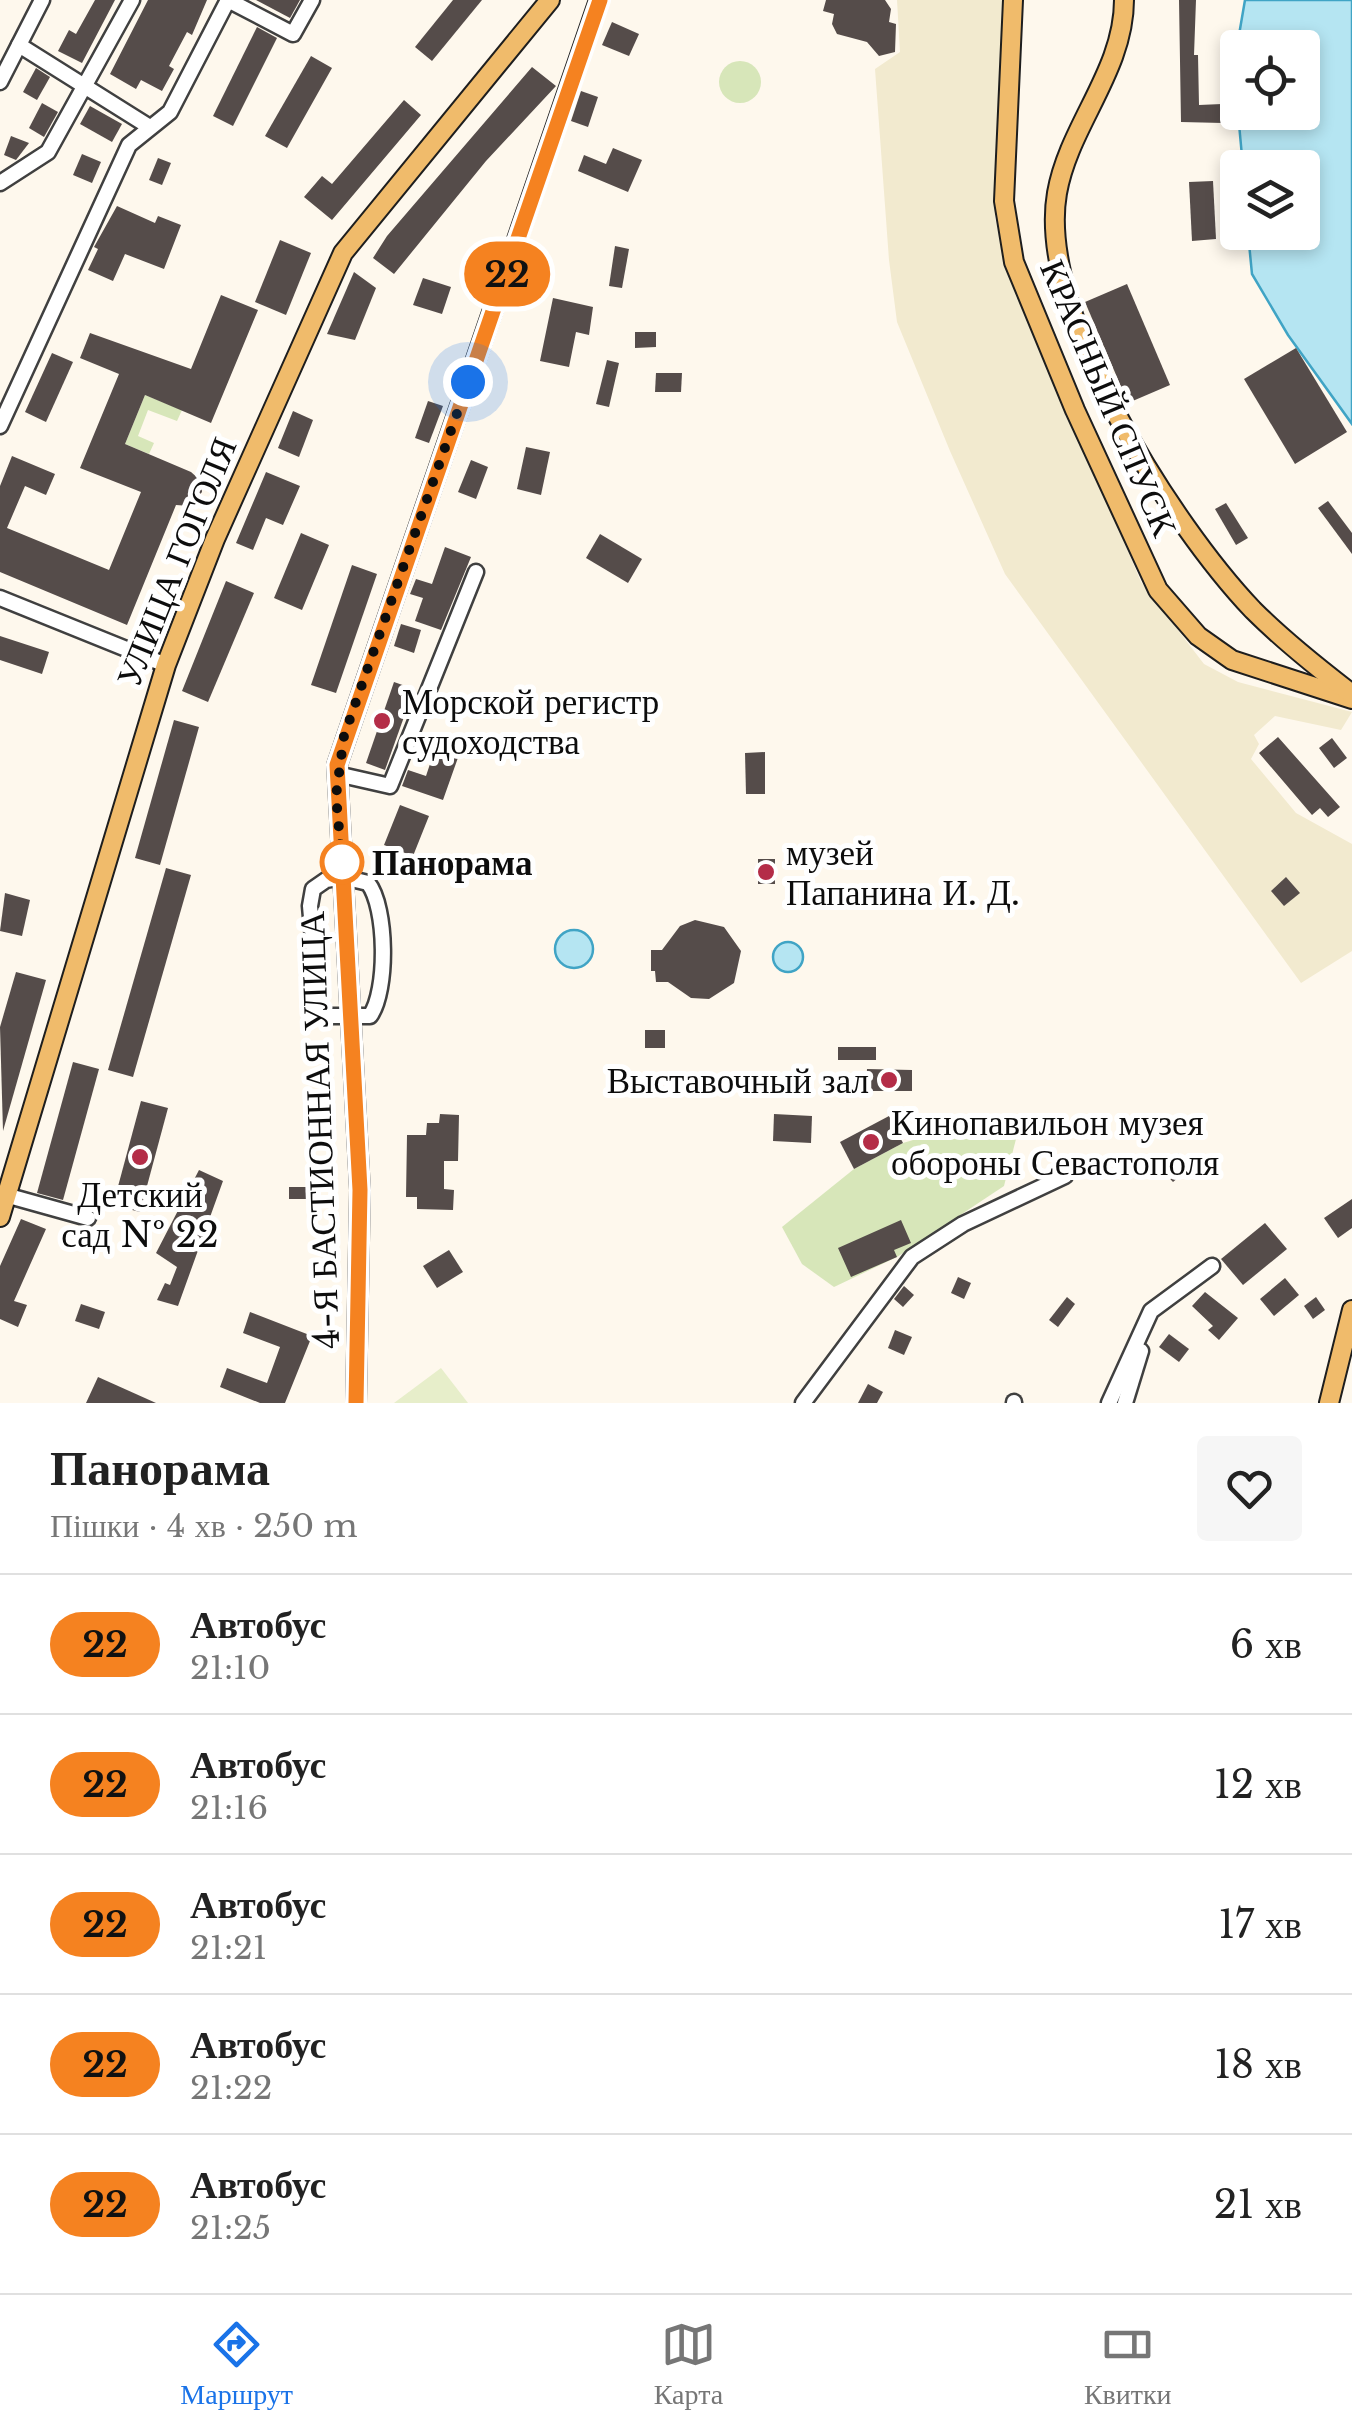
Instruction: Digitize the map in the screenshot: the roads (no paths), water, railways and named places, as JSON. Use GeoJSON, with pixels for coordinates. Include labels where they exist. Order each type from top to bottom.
{"type":"FeatureCollection","features":[{"type":"Feature","properties":{"kind":"main road","name":"УЛИЦА ГОГОЛЯ"},"geometry":{"type":"LineString","coordinates":[[0,1217],[9,1196],[66,976],[166,666],[215,539],[342,253],[550,0]]}},
{"type":"Feature","properties":{"kind":"main road","name":"4-Я БАСТИОННАЯ УЛИЦА"},"geometry":{"type":"LineString","coordinates":[[356,1403],[360,1190],[337,774],[344,736],[600,0]]}},
{"type":"Feature","properties":{"kind":"main road","name":"КРАСНЫЙ СПУСК"},"geometry":{"type":"LineString","coordinates":[[1013,0],[1004,201],[1014,262],[1075,410],[1158,590],[1198,636],[1232,660],[1352,696]]}},
{"type":"Feature","properties":{"kind":"main road"},"geometry":{"type":"LineString","coordinates":[[1124,0],[1117,48],[1057,191],[1058,267],[1073,314],[1118,416],[1198,540],[1253,609],[1352,696]]}},
{"type":"Feature","properties":{"kind":"main road"},"geometry":{"type":"LineString","coordinates":[[1329,1403],[1352,1310]]}},
{"type":"Feature","properties":{"kind":"street"},"geometry":{"type":"LineString","coordinates":[[0,82],[42,0]]}},
{"type":"Feature","properties":{"kind":"street"},"geometry":{"type":"LineString","coordinates":[[1,178],[48,152],[132,0]]}},
{"type":"Feature","properties":{"kind":"street"},"geometry":{"type":"LineString","coordinates":[[0,426],[129,145],[170,112],[228,0],[294,34],[312,0]]}},
{"type":"Feature","properties":{"kind":"street"},"geometry":{"type":"LineString","coordinates":[[19,44],[148,126]]}},
{"type":"Feature","properties":{"kind":"street"},"geometry":{"type":"LineString","coordinates":[[337,774],[390,786],[476,572]]}},
{"type":"Feature","properties":{"kind":"street"},"geometry":{"type":"LineString","coordinates":[[0,599],[166,666]]}},
{"type":"Feature","properties":{"kind":"street"},"geometry":{"type":"LineString","coordinates":[[343,877],[368,883],[380,916],[379,1004],[370,1016],[329,1016],[319,1008],[312,947],[313,889],[326,880],[343,877]]}},
{"type":"Feature","properties":{"kind":"street"},"geometry":{"type":"LineString","coordinates":[[803,1403],[912,1256],[964,1224],[1066,1176]]}},
{"type":"Feature","properties":{"kind":"street"},"geometry":{"type":"LineString","coordinates":[[9,1196],[88,1218]]}},
{"type":"Feature","properties":{"kind":"street"},"geometry":{"type":"LineString","coordinates":[[1108,1403],[1151,1312],[1212,1266]]}},
{"type":"Feature","properties":{"kind":"street"},"geometry":{"type":"LineString","coordinates":[[1126,1403],[1151,1312]]}},
{"type":"Feature","properties":{"kind":"water"},"geometry":{"type":"Polygon","coordinates":[[[1245,0],[1352,0],[1352,424],[1288,335],[1252,274],[1250,250],[1320,250],[1320,150],[1241,150],[1240,130],[1320,130],[1320,30],[1240,30],[1245,0]]]}},
{"type":"Feature","properties":{"kind":"water"},"geometry":{"type":"Polygon","coordinates":[[[574,930],[587,936],[593,949],[587,962],[574,968],[561,962],[555,949],[561,936],[574,930]]]}},
{"type":"Feature","properties":{"kind":"water"},"geometry":{"type":"Polygon","coordinates":[[[788,942],[799,946],[803,957],[799,968],[788,972],[777,968],[773,957],[777,946],[788,942]]]}},
{"type":"Feature","properties":{"kind":"place","name":"Морской регистр судоходства"},"geometry":{"type":"Point","coordinates":[382,721]}},
{"type":"Feature","properties":{"kind":"place","name":"Панорама"},"geometry":{"type":"Point","coordinates":[342,862]}},
{"type":"Feature","properties":{"kind":"place","name":"музей Папанина И. Д."},"geometry":{"type":"Point","coordinates":[766,872]}},
{"type":"Feature","properties":{"kind":"place","name":"Выставочный зал"},"geometry":{"type":"Point","coordinates":[889,1080]}},
{"type":"Feature","properties":{"kind":"place","name":"Кинопавильон музея обороны Севастополя"},"geometry":{"type":"Point","coordinates":[871,1142]}},
{"type":"Feature","properties":{"kind":"place","name":"Детский сад № 22"},"geometry":{"type":"Point","coordinates":[140,1157]}}]}
